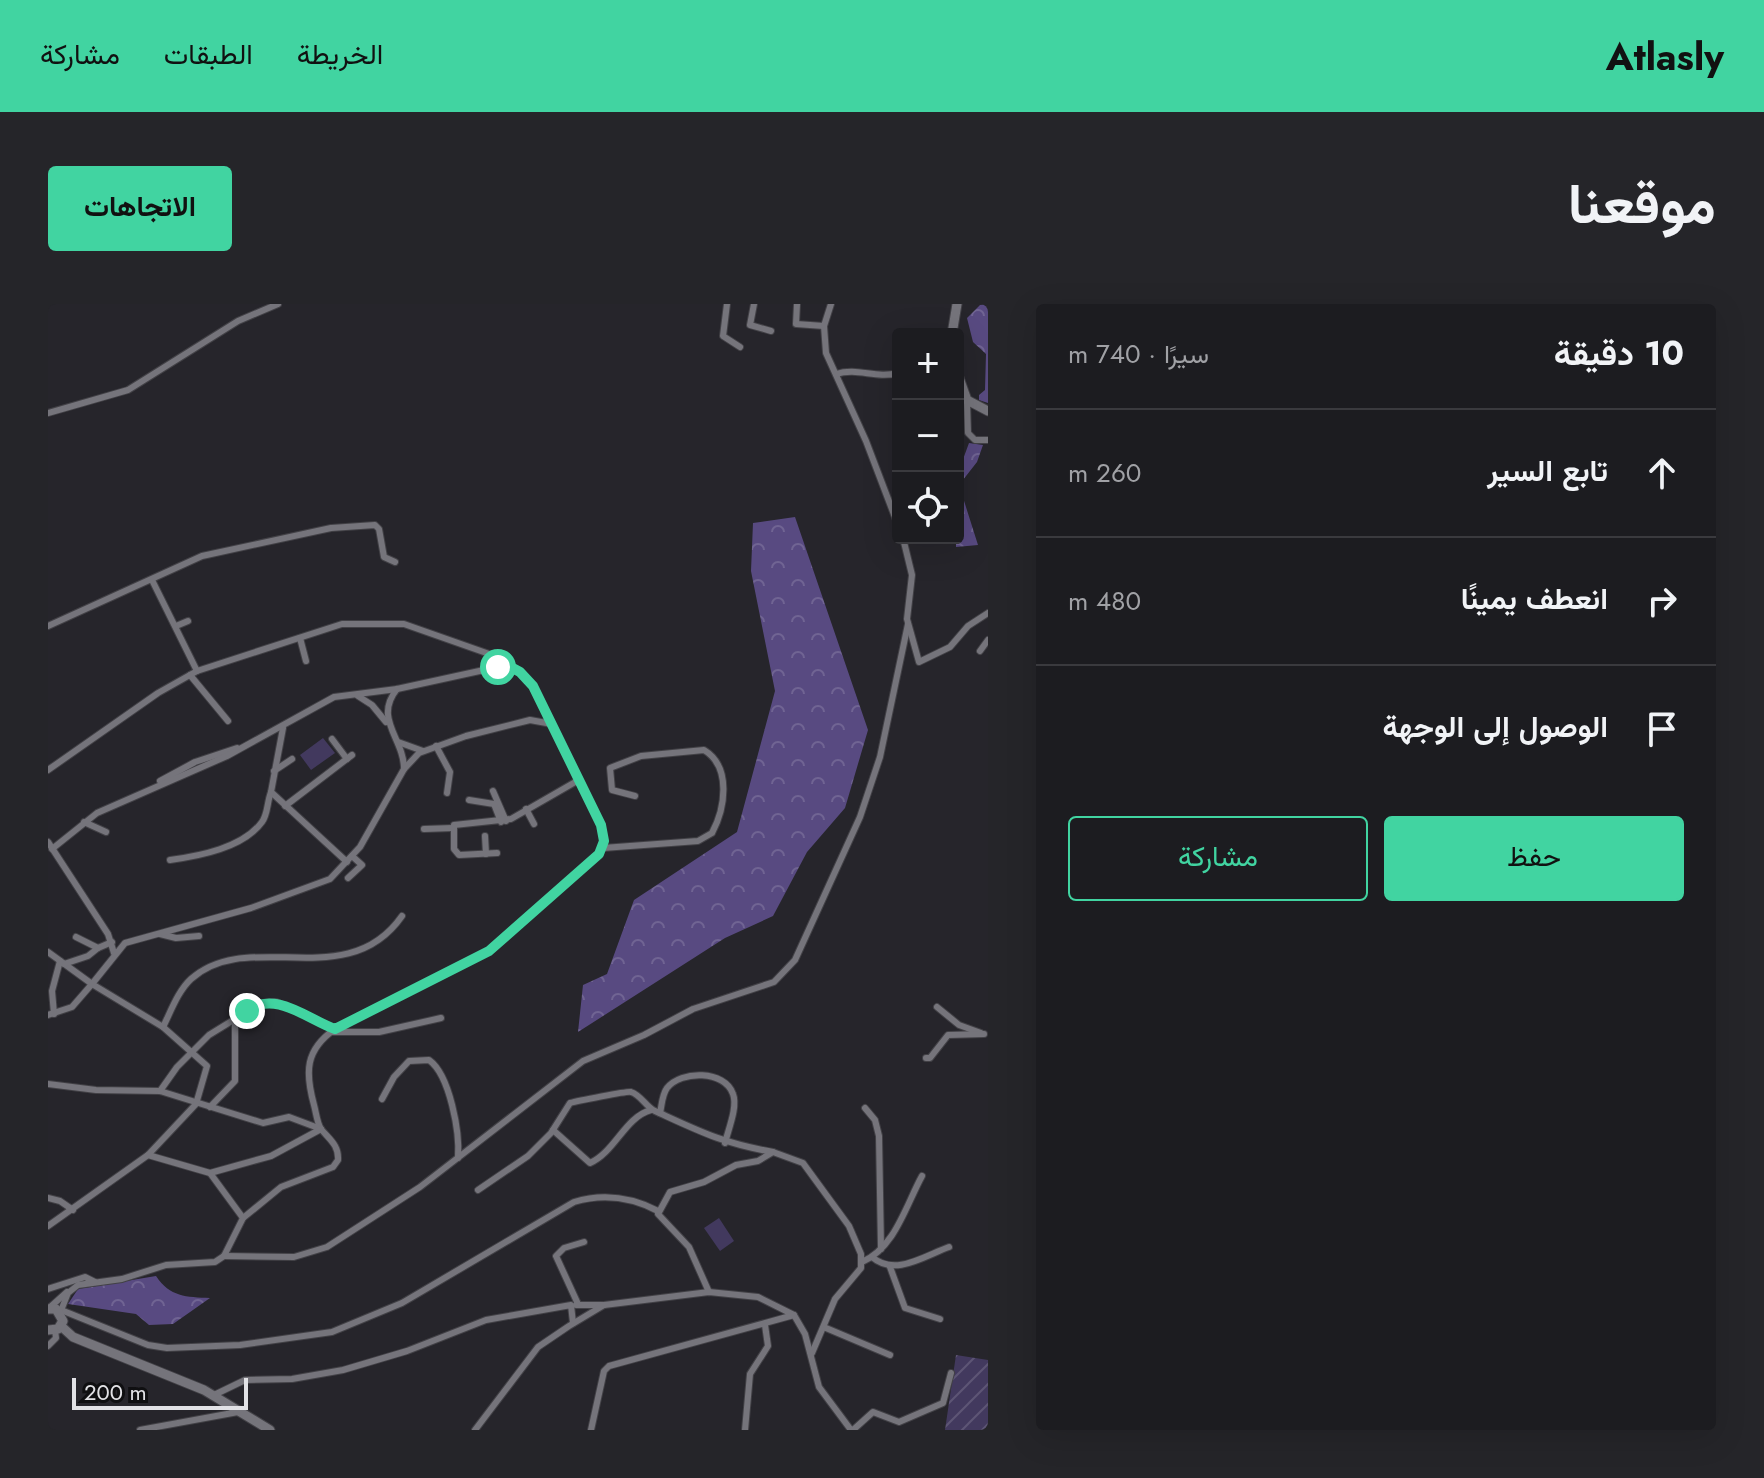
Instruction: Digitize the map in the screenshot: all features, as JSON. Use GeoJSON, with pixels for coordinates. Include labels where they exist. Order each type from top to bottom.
{"type":"FeatureCollection","features":[{"type":"Feature","properties":{"kind":"street"},"geometry":{"type":"LineString","coordinates":[[48,413],[128,390],[238,321],[278,304]]}},
{"type":"Feature","properties":{"kind":"street"},"geometry":{"type":"LineString","coordinates":[[727,304],[723,336],[740,347]]}},
{"type":"Feature","properties":{"kind":"street"},"geometry":{"type":"LineString","coordinates":[[754,304],[750,325],[771,331]]}},
{"type":"Feature","properties":{"kind":"street"},"geometry":{"type":"LineString","coordinates":[[797,304],[796,324],[824,326]]}},
{"type":"Feature","properties":{"kind":"street"},"geometry":{"type":"LineString","coordinates":[[831,304],[824,326],[826,353],[892,510]]}},
{"type":"Feature","properties":{"kind":"street"},"geometry":{"type":"LineString","coordinates":[[953,328],[957,304]]}},
{"type":"Feature","properties":{"kind":"street"},"geometry":{"type":"LineString","coordinates":[[836,374],[854,370],[875,377],[892,374]]}},
{"type":"Feature","properties":{"kind":"street"},"geometry":{"type":"LineString","coordinates":[[964,392],[968,433],[975,440],[988,440]]}},
{"type":"Feature","properties":{"kind":"street"},"geometry":{"type":"LineString","coordinates":[[967,400],[988,411]]}},
{"type":"Feature","properties":{"kind":"street"},"geometry":{"type":"LineString","coordinates":[[48,626],[220,551],[364,524],[375,525],[379,529],[384,557],[395,562]]}},
{"type":"Feature","properties":{"kind":"street"},"geometry":{"type":"LineString","coordinates":[[224,1256],[294,1257],[327,1247],[420,1187],[583,1061],[644,1035],[693,1009],[774,982],[786,973],[860,817],[880,757],[908,624],[912,575],[904,544]]}},
{"type":"Feature","properties":{"kind":"street"},"geometry":{"type":"LineString","coordinates":[[152,580],[176,626],[194,673],[228,721]]}},
{"type":"Feature","properties":{"kind":"street"},"geometry":{"type":"LineString","coordinates":[[908,624],[917,659],[922,662],[950,647],[968,626],[988,613]]}},
{"type":"Feature","properties":{"kind":"street"},"geometry":{"type":"LineString","coordinates":[[176,626],[188,621]]}},
{"type":"Feature","properties":{"kind":"street"},"geometry":{"type":"LineString","coordinates":[[48,770],[158,693],[194,673],[342,624],[392,622],[495,656],[520,672],[533,686],[601,825],[603,848]]}},
{"type":"Feature","properties":{"kind":"street"},"geometry":{"type":"LineString","coordinates":[[300,638],[306,661]]}},
{"type":"Feature","properties":{"kind":"street"},"geometry":{"type":"LineString","coordinates":[[980,651],[988,640]]}},
{"type":"Feature","properties":{"kind":"street"},"geometry":{"type":"LineString","coordinates":[[114,953],[112,942],[50,845],[84,822],[152,786],[249,746],[334,697],[397,689],[507,665]]}},
{"type":"Feature","properties":{"kind":"street"},"geometry":{"type":"LineString","coordinates":[[386,722],[388,706],[397,689]]}},
{"type":"Feature","properties":{"kind":"street"},"geometry":{"type":"LineString","coordinates":[[358,696],[372,705],[386,722],[398,742],[404,769]]}},
{"type":"Feature","properties":{"kind":"street"},"geometry":{"type":"LineString","coordinates":[[62,962],[52,991],[51,1014],[72,1007],[125,943],[318,884],[337,873],[379,818],[404,769],[423,751],[530,720],[552,724]]}},
{"type":"Feature","properties":{"kind":"street"},"geometry":{"type":"LineString","coordinates":[[170,860],[202,856],[240,839],[262,822],[283,728]]}},
{"type":"Feature","properties":{"kind":"street"},"geometry":{"type":"LineString","coordinates":[[285,806],[350,757],[332,739]]}},
{"type":"Feature","properties":{"kind":"street"},"geometry":{"type":"LineString","coordinates":[[398,742],[423,751]]}},
{"type":"Feature","properties":{"kind":"street"},"geometry":{"type":"LineString","coordinates":[[436,746],[450,772],[447,793]]}},
{"type":"Feature","properties":{"kind":"street"},"geometry":{"type":"LineString","coordinates":[[48,1309],[73,1288],[122,1279],[166,1265],[215,1262],[224,1256],[243,1218],[281,1187],[336,1164],[336,1146],[321,1129],[310,1089],[308,1060],[312,1050],[332,1031],[489,951],[603,848],[698,841],[712,833],[724,801],[717,766],[704,750],[641,756],[610,768],[612,790],[635,796]]}},
{"type":"Feature","properties":{"kind":"street"},"geometry":{"type":"LineString","coordinates":[[274,771],[292,759]]}},
{"type":"Feature","properties":{"kind":"street"},"geometry":{"type":"LineString","coordinates":[[497,853],[464,856],[456,852],[453,828],[456,823],[503,821],[577,781]]}},
{"type":"Feature","properties":{"kind":"street"},"geometry":{"type":"LineString","coordinates":[[493,791],[503,821]]}},
{"type":"Feature","properties":{"kind":"street"},"geometry":{"type":"LineString","coordinates":[[271,792],[349,859],[362,865],[348,878]]}},
{"type":"Feature","properties":{"kind":"street"},"geometry":{"type":"LineString","coordinates":[[469,800],[494,804],[503,821]]}},
{"type":"Feature","properties":{"kind":"street"},"geometry":{"type":"LineString","coordinates":[[526,809],[534,824]]}},
{"type":"Feature","properties":{"kind":"street"},"geometry":{"type":"LineString","coordinates":[[84,822],[106,832]]}},
{"type":"Feature","properties":{"kind":"street"},"geometry":{"type":"LineString","coordinates":[[424,829],[453,828]]}},
{"type":"Feature","properties":{"kind":"street"},"geometry":{"type":"LineString","coordinates":[[485,836],[486,854]]}},
{"type":"Feature","properties":{"kind":"street"},"geometry":{"type":"LineString","coordinates":[[163,1027],[180,992],[203,971],[248,959],[305,959],[364,949],[389,934],[402,916]]}},
{"type":"Feature","properties":{"kind":"street"},"geometry":{"type":"LineString","coordinates":[[160,934],[176,938],[199,936]]}},
{"type":"Feature","properties":{"kind":"street"},"geometry":{"type":"LineString","coordinates":[[76,937],[98,948]]}},
{"type":"Feature","properties":{"kind":"street"},"geometry":{"type":"LineString","coordinates":[[62,962],[88,956],[112,942]]}},
{"type":"Feature","properties":{"kind":"street"},"geometry":{"type":"LineString","coordinates":[[48,952],[92,984],[163,1027],[207,1066],[197,1102],[148,1155],[48,1226]]}},
{"type":"Feature","properties":{"kind":"street"},"geometry":{"type":"LineString","coordinates":[[160,1091],[209,1035],[235,1022],[250,1009],[276,1002],[332,1031],[379,1032],[441,1018]]}},
{"type":"Feature","properties":{"kind":"street"},"geometry":{"type":"LineString","coordinates":[[937,1007],[959,1025],[986,1035]]}},
{"type":"Feature","properties":{"kind":"street"},"geometry":{"type":"LineString","coordinates":[[210,1107],[235,1081],[235,1022]]}},
{"type":"Feature","properties":{"kind":"street"},"geometry":{"type":"LineString","coordinates":[[926,1058],[930,1058],[948,1035],[986,1035]]}},
{"type":"Feature","properties":{"kind":"street"},"geometry":{"type":"LineString","coordinates":[[382,1099],[394,1077],[409,1061],[429,1060],[434,1063],[446,1082],[458,1137],[458,1158]]}},
{"type":"Feature","properties":{"kind":"street"},"geometry":{"type":"LineString","coordinates":[[660,1113],[666,1090],[681,1078],[697,1075],[723,1082],[732,1090],[734,1100],[725,1143]]}},
{"type":"Feature","properties":{"kind":"street"},"geometry":{"type":"LineString","coordinates":[[48,1084],[96,1090],[160,1091],[263,1123],[289,1117],[321,1129]]}},
{"type":"Feature","properties":{"kind":"street"},"geometry":{"type":"LineString","coordinates":[[478,1190],[528,1156],[553,1130],[570,1103],[596,1100],[623,1091],[634,1093],[651,1110],[725,1143],[773,1152],[803,1163],[857,1239],[862,1262],[856,1275],[835,1299],[826,1328],[811,1355]]}},
{"type":"Feature","properties":{"kind":"street"},"geometry":{"type":"LineString","coordinates":[[865,1108],[875,1120],[879,1136],[881,1249]]}},
{"type":"Feature","properties":{"kind":"street"},"geometry":{"type":"LineString","coordinates":[[553,1130],[590,1163],[615,1144],[639,1115],[651,1110]]}},
{"type":"Feature","properties":{"kind":"street"},"geometry":{"type":"LineString","coordinates":[[148,1155],[210,1173],[271,1156],[321,1129]]}},
{"type":"Feature","properties":{"kind":"street"},"geometry":{"type":"LineString","coordinates":[[658,1211],[664,1197],[674,1189],[704,1182],[736,1165],[758,1161],[773,1152]]}},
{"type":"Feature","properties":{"kind":"street"},"geometry":{"type":"LineString","coordinates":[[210,1173],[243,1218]]}},
{"type":"Feature","properties":{"kind":"street"},"geometry":{"type":"LineString","coordinates":[[862,1262],[881,1249],[922,1176]]}},
{"type":"Feature","properties":{"kind":"street"},"geometry":{"type":"LineString","coordinates":[[48,1309],[148,1345],[167,1348],[240,1345],[308,1337],[352,1326],[402,1303],[574,1202],[594,1197],[620,1198],[658,1211],[689,1247],[709,1292]]}},
{"type":"Feature","properties":{"kind":"street"},"geometry":{"type":"LineString","coordinates":[[48,1198],[60,1201],[73,1210]]}},
{"type":"Feature","properties":{"kind":"street"},"geometry":{"type":"LineString","coordinates":[[573,1323],[574,1305],[556,1256],[564,1248],[584,1242]]}},
{"type":"Feature","properties":{"kind":"street"},"geometry":{"type":"LineString","coordinates":[[890,1267],[949,1247]]}},
{"type":"Feature","properties":{"kind":"street"},"geometry":{"type":"LineString","coordinates":[[872,1257],[890,1267],[905,1308],[940,1319]]}},
{"type":"Feature","properties":{"kind":"street"},"geometry":{"type":"LineString","coordinates":[[48,1289],[85,1277],[95,1282]]}},
{"type":"Feature","properties":{"kind":"street"},"geometry":{"type":"LineString","coordinates":[[48,1346],[56,1338],[60,1312],[73,1288]]}},
{"type":"Feature","properties":{"kind":"street"},"geometry":{"type":"LineString","coordinates":[[214,1395],[245,1380],[292,1379],[343,1370],[407,1351],[486,1320],[574,1305],[604,1305],[709,1292],[758,1297],[794,1315],[805,1334],[819,1387],[852,1430],[873,1412],[899,1422],[943,1403],[951,1373]]}},
{"type":"Feature","properties":{"kind":"street"},"geometry":{"type":"LineString","coordinates":[[475,1430],[538,1347],[604,1305]]}},
{"type":"Feature","properties":{"kind":"street"},"geometry":{"type":"LineString","coordinates":[[591,1430],[604,1371],[609,1366],[794,1315]]}},
{"type":"Feature","properties":{"kind":"street"},"geometry":{"type":"LineString","coordinates":[[745,1430],[750,1374],[768,1346],[765,1325]]}},
{"type":"Feature","properties":{"kind":"street"},"geometry":{"type":"LineString","coordinates":[[826,1328],[890,1355]]}},
{"type":"Feature","properties":{"kind":"street"},"geometry":{"type":"LineString","coordinates":[[55,1329],[214,1395],[270,1430]]}},
{"type":"Feature","properties":{"kind":"street"},"geometry":{"type":"LineString","coordinates":[[140,1430],[242,1412]]}},
{"type":"Feature","properties":{"kind":"shaded area"},"geometry":{"type":"Polygon","coordinates":[[[323,738],[335,753],[311,770],[300,755],[323,738]]]}},
{"type":"Feature","properties":{"kind":"shaded area"},"geometry":{"type":"Polygon","coordinates":[[[719,1218],[734,1241],[720,1251],[704,1228],[719,1218]]]}},
{"type":"Feature","properties":{"kind":"shaded area"},"geometry":{"type":"Polygon","coordinates":[[[956,1355],[988,1360],[988,1430],[945,1430],[956,1355]]]}},
{"type":"Feature","properties":{"kind":"green space"},"geometry":{"type":"Polygon","coordinates":[[[988,304],[988,403],[979,400],[979,395],[985,390],[986,354],[973,342],[967,318],[980,305],[988,304]]]}},
{"type":"Feature","properties":{"kind":"green space"},"geometry":{"type":"Polygon","coordinates":[[[969,443],[983,445],[977,462],[964,479],[964,457],[969,443]]]}},
{"type":"Feature","properties":{"kind":"green space"},"geometry":{"type":"Polygon","coordinates":[[[964,501],[978,545],[956,547],[956,544],[964,544],[964,501]]]}},
{"type":"Feature","properties":{"kind":"green space"},"geometry":{"type":"Polygon","coordinates":[[[795,517],[868,730],[845,808],[807,852],[773,916],[725,938],[578,1032],[583,985],[607,974],[634,900],[737,832],[775,691],[751,571],[753,523],[795,517]]]}},
{"type":"Feature","properties":{"kind":"green space"},"geometry":{"type":"Polygon","coordinates":[[[156,1276],[173,1292],[210,1298],[173,1324],[149,1325],[136,1314],[68,1304],[78,1289],[156,1276]]]}},
{"type":"Feature","properties":{"kind":"route"},"geometry":{"type":"LineString","coordinates":[[247,1011],[261,1003],[276,1002],[335,1029],[489,951],[599,854],[604,841],[601,825],[533,686],[520,672],[507,665],[498,667]]}}]}
